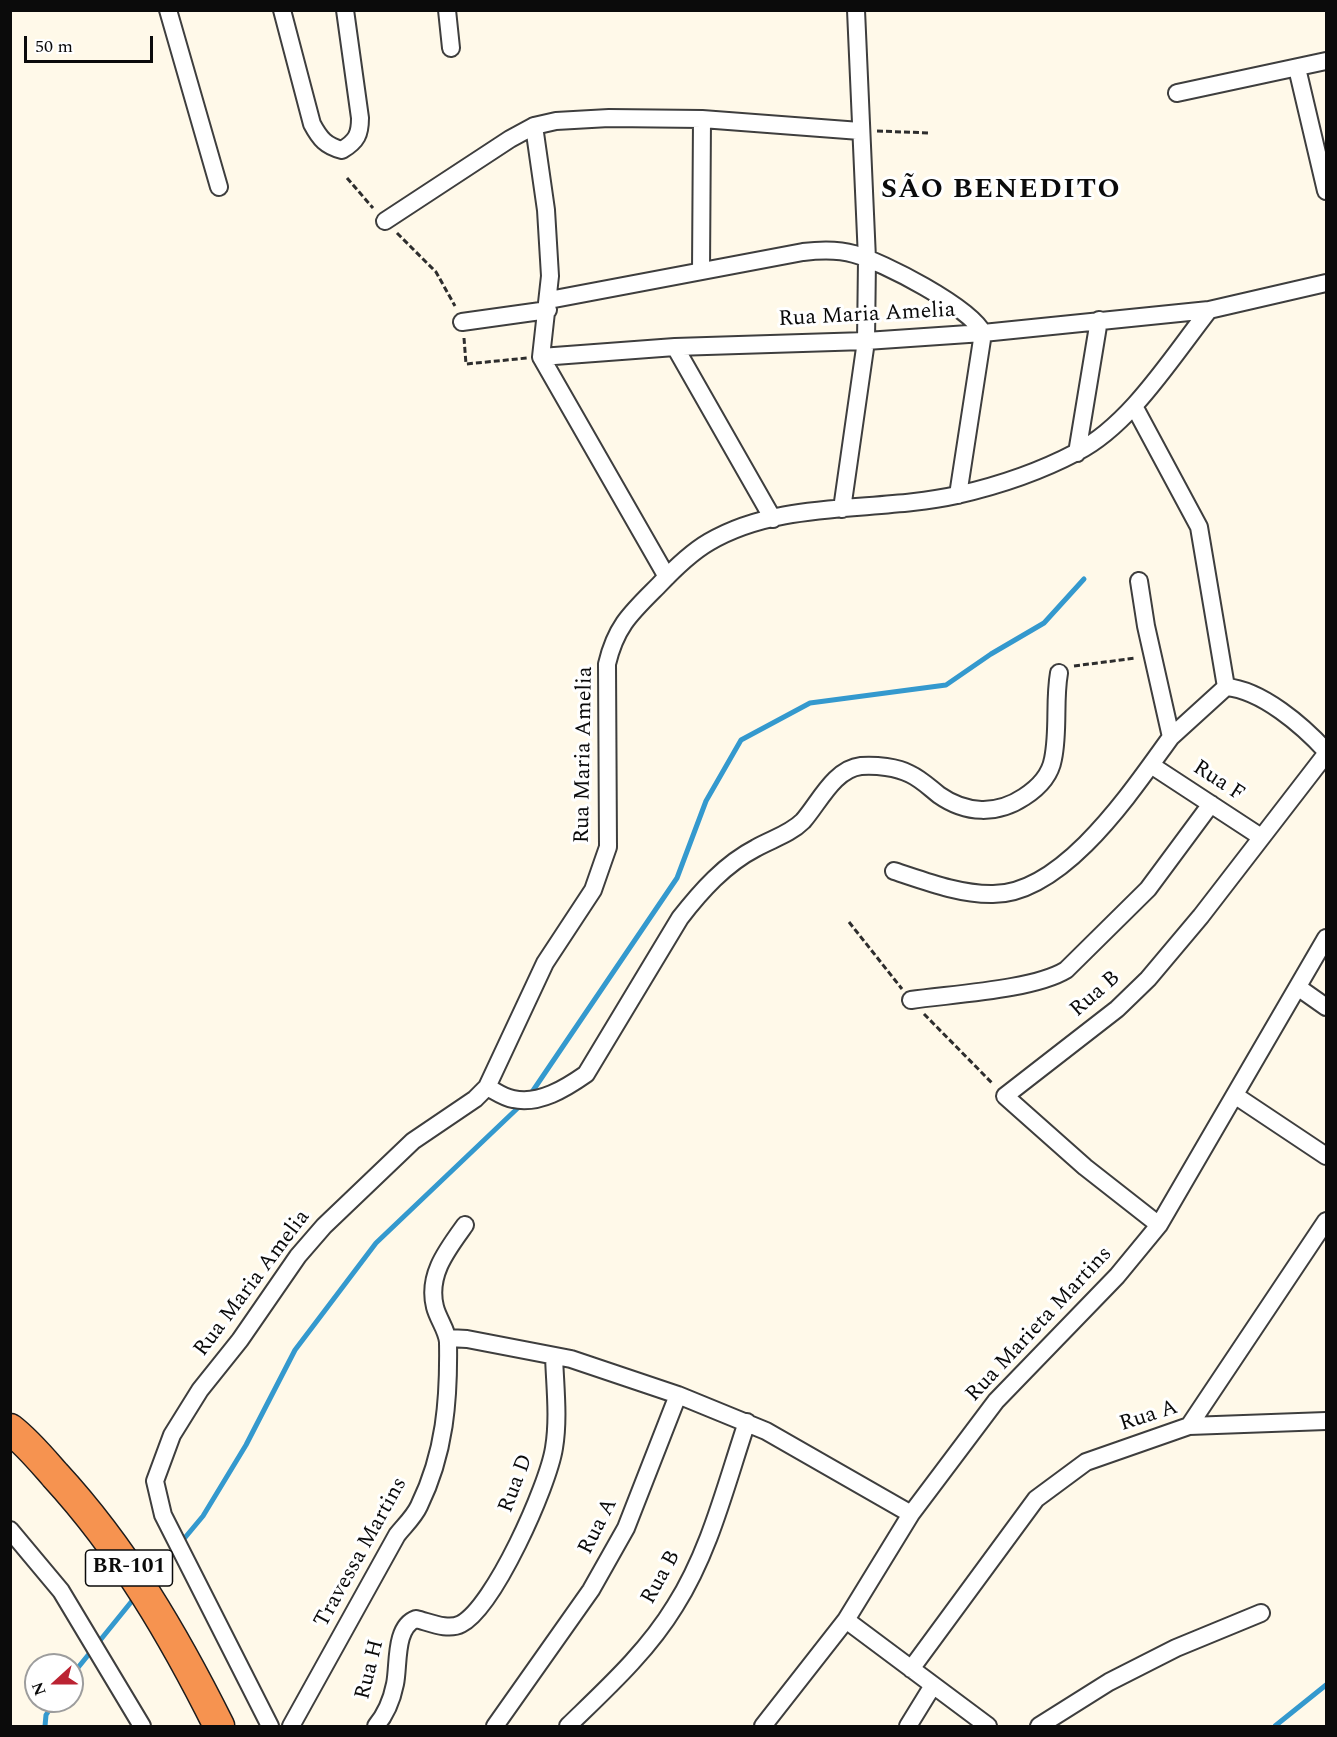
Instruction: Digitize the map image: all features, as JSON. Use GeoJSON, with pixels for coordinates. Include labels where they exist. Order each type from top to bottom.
{"type":"FeatureCollection","features":[{"type":"Feature","properties":{"kind":"highway","name":"BR-101"},"geometry":{"type":"LineString","coordinates":[[10,1429],[66,1487],[116,1549],[152,1601],[219,1726]]}},
{"type":"Feature","properties":{"kind":"street"},"geometry":{"type":"LineString","coordinates":[[168,10],[219,187]]}},
{"type":"Feature","properties":{"kind":"street"},"geometry":{"type":"LineString","coordinates":[[282,10],[312,124],[320,138],[329,146],[342,150],[355,143],[360,132],[345,10]]}},
{"type":"Feature","properties":{"kind":"street"},"geometry":{"type":"LineString","coordinates":[[447,10],[451,48]]}},
{"type":"Feature","properties":{"kind":"street"},"geometry":{"type":"LineString","coordinates":[[842,509],[866,341],[867,259],[856,10]]}},
{"type":"Feature","properties":{"kind":"street"},"geometry":{"type":"LineString","coordinates":[[1177,93],[1326,61]]}},
{"type":"Feature","properties":{"kind":"street"},"geometry":{"type":"LineString","coordinates":[[1297,68],[1326,191]]}},
{"type":"Feature","properties":{"kind":"street"},"geometry":{"type":"LineString","coordinates":[[385,221],[534,126],[609,117],[702,119],[860,131]]}},
{"type":"Feature","properties":{"kind":"street"},"geometry":{"type":"LineString","coordinates":[[701,271],[702,119]]}},
{"type":"Feature","properties":{"kind":"street"},"geometry":{"type":"LineString","coordinates":[[534,126],[547,220],[550,276],[541,357],[667,577]]}},
{"type":"Feature","properties":{"kind":"street","name":"Rua Maria Amelia"},"geometry":{"type":"LineString","coordinates":[[462,322],[701,271],[819,250],[840,251],[867,259],[964,310],[979,324],[983,333],[957,495]]}},
{"type":"Feature","properties":{"kind":"street","name":"Rua Maria Amelia"},"geometry":{"type":"LineString","coordinates":[[541,357],[675,347],[866,341],[983,333],[1209,310],[1326,283]]}},
{"type":"Feature","properties":{"kind":"street","name":"Rua Maria Amelia"},"geometry":{"type":"LineString","coordinates":[[270,1726],[163,1515],[155,1481],[161,1459],[172,1435],[201,1390],[240,1340],[298,1256],[324,1226],[413,1141],[475,1099],[487,1087],[545,963],[593,890],[601,873],[608,847],[609,830],[607,664],[613,639],[630,614],[667,577],[709,542],[742,526],[772,519],[957,495],[1077,453],[1117,424],[1134,406],[1209,310]]}},
{"type":"Feature","properties":{"kind":"street"},"geometry":{"type":"LineString","coordinates":[[1077,453],[1099,320]]}},
{"type":"Feature","properties":{"kind":"street"},"geometry":{"type":"LineString","coordinates":[[675,347],[772,519]]}},
{"type":"Feature","properties":{"kind":"street"},"geometry":{"type":"LineString","coordinates":[[1134,406],[1198,527],[1226,687]]}},
{"type":"Feature","properties":{"kind":"street"},"geometry":{"type":"LineString","coordinates":[[1139,581],[1152,657],[1171,737]]}},
{"type":"Feature","properties":{"kind":"street"},"geometry":{"type":"LineString","coordinates":[[487,1087],[513,1099],[538,1099],[564,1088],[586,1074],[680,918],[697,896],[741,857],[802,822],[844,773],[861,766],[888,768],[909,773],[958,806],[992,811],[1011,806],[1046,778],[1053,760],[1059,673]]}},
{"type":"Feature","properties":{"kind":"street"},"geometry":{"type":"LineString","coordinates":[[894,871],[941,886],[992,894],[1023,887],[1047,875],[1087,841],[1151,765],[1171,737],[1226,687],[1238,688],[1281,711],[1303,728],[1326,753]]}},
{"type":"Feature","properties":{"kind":"street","name":"Rua B"},"geometry":{"type":"LineString","coordinates":[[1159,1225],[1101,1180],[1005,1096],[1117,1009],[1148,979],[1188,932],[1326,753]]}},
{"type":"Feature","properties":{"kind":"street","name":"Rua F"},"geometry":{"type":"LineString","coordinates":[[1151,765],[1261,837]]}},
{"type":"Feature","properties":{"kind":"street"},"geometry":{"type":"LineString","coordinates":[[911,1000],[1032,983],[1056,976],[1066,970],[1148,889],[1211,804]]}},
{"type":"Feature","properties":{"kind":"street","name":"Rua Marieta Martins"},"geometry":{"type":"LineString","coordinates":[[763,1726],[846,1620],[911,1514],[996,1401],[1117,1276],[1159,1225],[1299,988],[1326,938]]}},
{"type":"Feature","properties":{"kind":"street"},"geometry":{"type":"LineString","coordinates":[[1299,988],[1326,1007]]}},
{"type":"Feature","properties":{"kind":"street"},"geometry":{"type":"LineString","coordinates":[[1236,1096],[1326,1156]]}},
{"type":"Feature","properties":{"kind":"street"},"geometry":{"type":"LineString","coordinates":[[1189,1426],[1326,1221]]}},
{"type":"Feature","properties":{"kind":"street","name":"Travessa Martins"},"geometry":{"type":"LineString","coordinates":[[291,1726],[397,1535],[418,1508],[440,1450],[448,1406],[448,1338],[435,1308],[433,1291],[439,1263],[465,1225]]}},
{"type":"Feature","properties":{"kind":"street"},"geometry":{"type":"LineString","coordinates":[[448,1338],[467,1338],[554,1356],[620,1373],[678,1395],[747,1422],[911,1514]]}},
{"type":"Feature","properties":{"kind":"street","name":"Rua D"},"geometry":{"type":"LineString","coordinates":[[474,1614],[523,1532],[542,1493],[550,1468],[556,1431],[554,1356]]}},
{"type":"Feature","properties":{"kind":"street","name":"Rua A"},"geometry":{"type":"LineString","coordinates":[[495,1726],[591,1590],[626,1528],[678,1395]]}},
{"type":"Feature","properties":{"kind":"street","name":"Rua A"},"geometry":{"type":"LineString","coordinates":[[911,1669],[1036,1500],[1086,1462],[1189,1426],[1326,1421]]}},
{"type":"Feature","properties":{"kind":"street","name":"Rua B"},"geometry":{"type":"LineString","coordinates":[[568,1726],[645,1648],[675,1607],[698,1564],[747,1422]]}},
{"type":"Feature","properties":{"kind":"street"},"geometry":{"type":"LineString","coordinates":[[10,1530],[61,1591],[142,1726]]}},
{"type":"Feature","properties":{"kind":"street"},"geometry":{"type":"LineString","coordinates":[[1039,1726],[1119,1677],[1176,1648],[1261,1613]]}},
{"type":"Feature","properties":{"kind":"street","name":"Rua H"},"geometry":{"type":"LineString","coordinates":[[376,1726],[392,1699],[400,1643],[410,1623],[416,1619],[449,1627],[459,1625],[474,1614]]}},
{"type":"Feature","properties":{"kind":"street"},"geometry":{"type":"LineString","coordinates":[[846,1620],[932,1687],[988,1726]]}},
{"type":"Feature","properties":{"kind":"street"},"geometry":{"type":"LineString","coordinates":[[908,1726],[932,1687]]}},
{"type":"Feature","properties":{"kind":"path"},"geometry":{"type":"LineString","coordinates":[[860,131],[930,133]]}},
{"type":"Feature","properties":{"kind":"path"},"geometry":{"type":"LineString","coordinates":[[347,178],[385,221],[436,272],[446,286],[462,322],[466,364],[541,357]]}},
{"type":"Feature","properties":{"kind":"path"},"geometry":{"type":"LineString","coordinates":[[1059,673],[1067,667],[1084,664],[1152,657]]}},
{"type":"Feature","properties":{"kind":"waterway"},"geometry":{"type":"LineString","coordinates":[[530,1095],[677,878],[706,801],[741,740],[810,703],[946,685],[991,654],[1044,623],[1084,579]]}},
{"type":"Feature","properties":{"kind":"waterway"},"geometry":{"type":"LineString","coordinates":[[148,1582],[203,1516],[246,1445],[295,1350],[376,1243],[522,1104]]}},
{"type":"Feature","properties":{"kind":"waterway"},"geometry":{"type":"LineString","coordinates":[[84,1660],[136,1596]]}},
{"type":"Feature","properties":{"kind":"waterway"},"geometry":{"type":"LineString","coordinates":[[1275,1726],[1326,1685]]}},
{"type":"Feature","properties":{"kind":"waterway"},"geometry":{"type":"LineString","coordinates":[[45,1726],[47,1713]]}},
{"type":"Feature","properties":{"kind":"district","name":"SÃO BENEDITO"},"geometry":{"type":"Point","coordinates":[1001,192]}}]}
